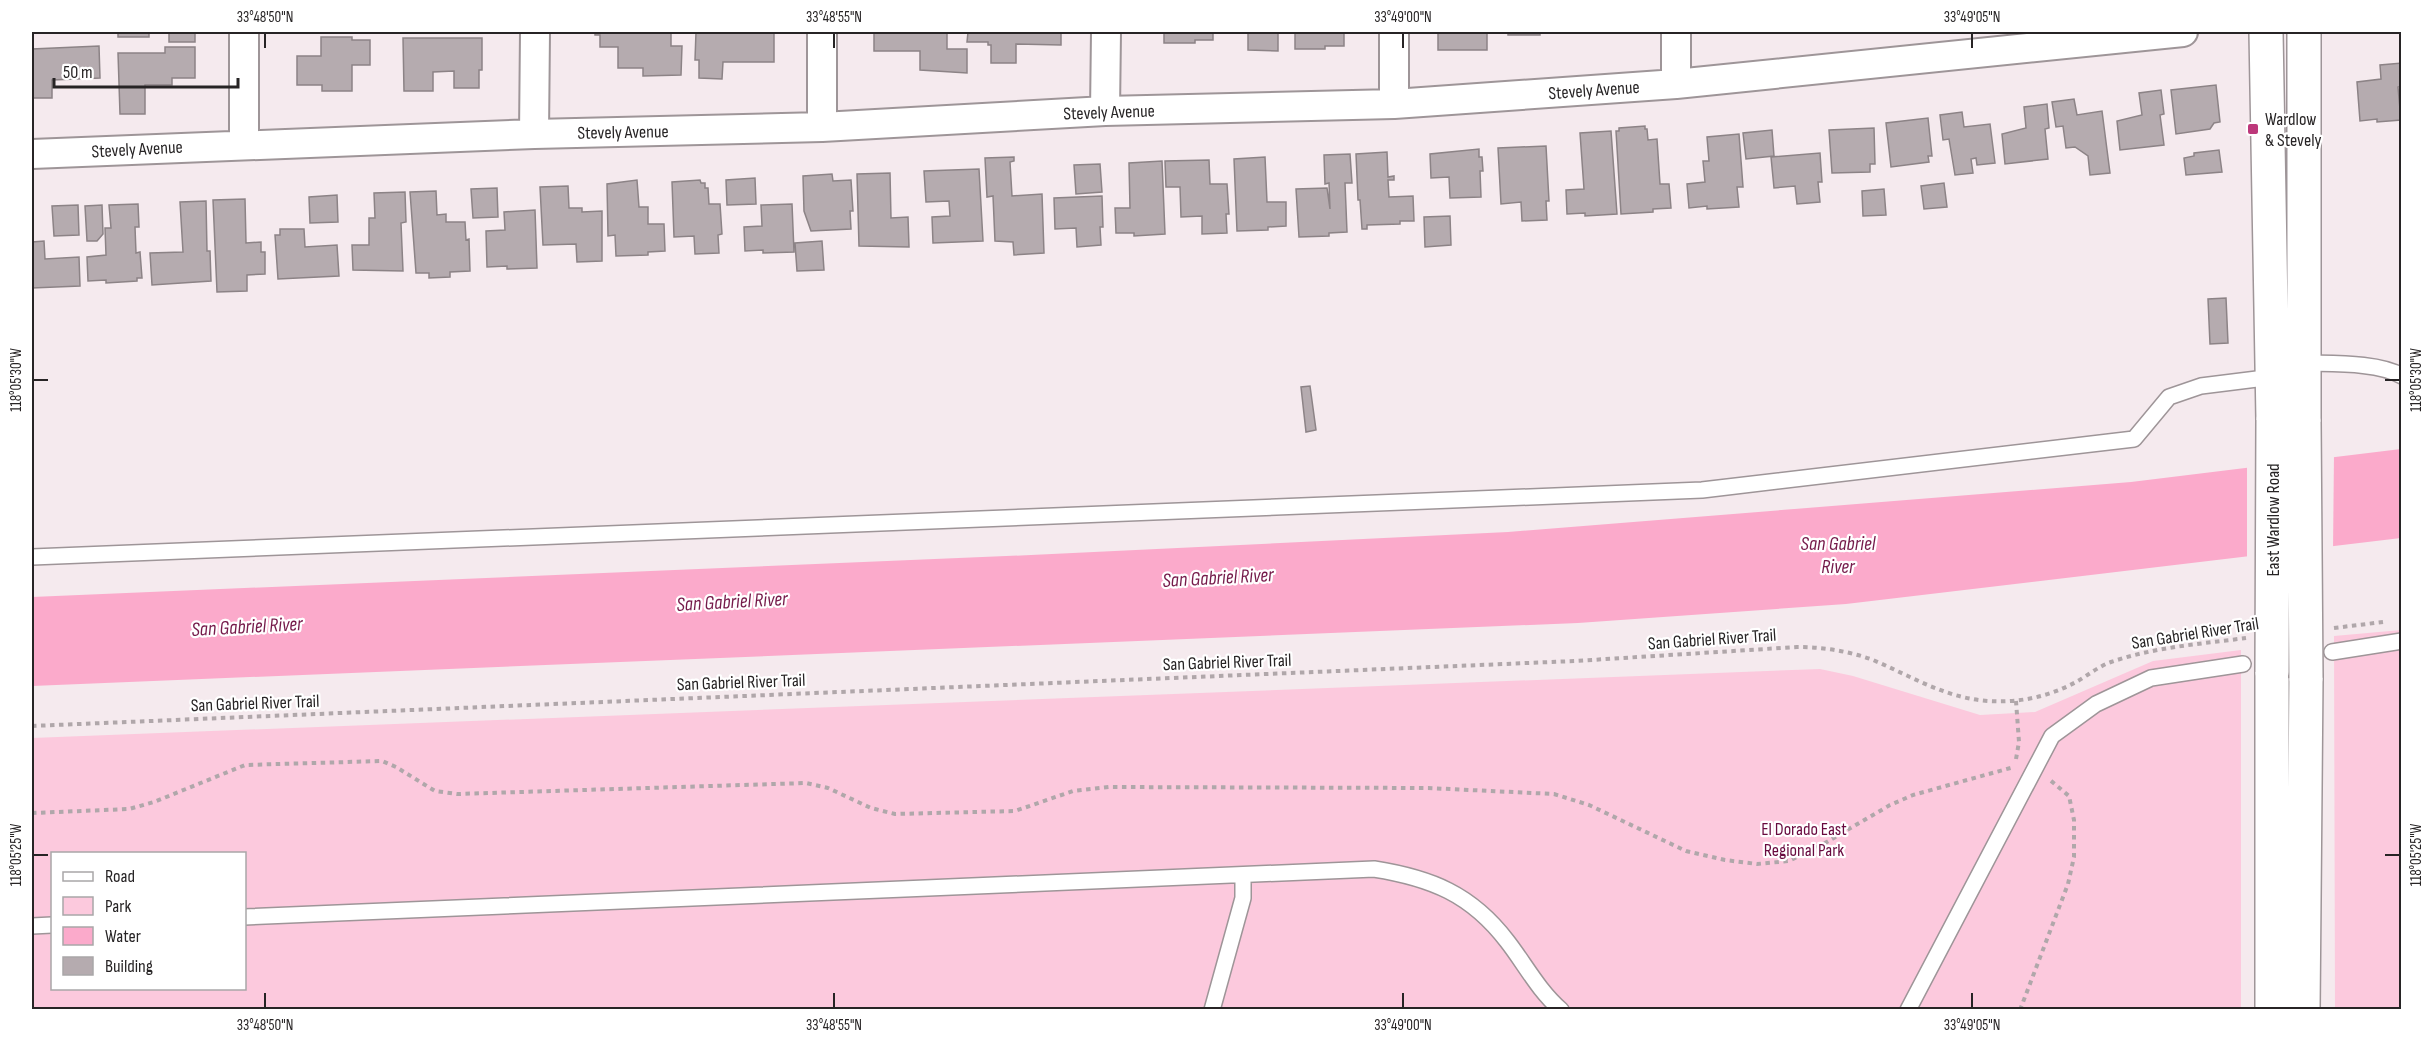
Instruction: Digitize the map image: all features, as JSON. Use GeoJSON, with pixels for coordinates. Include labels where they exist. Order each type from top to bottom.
{"type":"FeatureCollection","features":[{"type":"Feature","properties":{"kind":"main road","name":"East Wardlow Road"},"geometry":{"type":"LineString","coordinates":[[2266,32],[2273,377],[2288,421],[2306,678],[2303,1010]]}},
{"type":"Feature","properties":{"kind":"main road","name":"East Wardlow Road"},"geometry":{"type":"LineString","coordinates":[[2271,1010],[2257,668],[2288,421],[2304,363],[2304,32]]}},
{"type":"Feature","properties":{"kind":"street"},"geometry":{"type":"LineString","coordinates":[[244,32],[244,144]]}},
{"type":"Feature","properties":{"kind":"street"},"geometry":{"type":"LineString","coordinates":[[534,134],[535,32]]}},
{"type":"Feature","properties":{"kind":"street"},"geometry":{"type":"LineString","coordinates":[[822,32],[822,127]]}},
{"type":"Feature","properties":{"kind":"street"},"geometry":{"type":"LineString","coordinates":[[1105,111],[1106,32]]}},
{"type":"Feature","properties":{"kind":"street"},"geometry":{"type":"LineString","coordinates":[[1394,32],[1394,104]]}},
{"type":"Feature","properties":{"kind":"street"},"geometry":{"type":"LineString","coordinates":[[1676,32],[1676,84]]}},
{"type":"Feature","properties":{"kind":"street","name":"Stevely Avenue"},"geometry":{"type":"LineString","coordinates":[[32,154],[534,134],[822,127],[1105,111],[1394,104],[1676,84],[1972,42],[2183,32]]}},
{"type":"Feature","properties":{"kind":"lane"},"geometry":{"type":"LineString","coordinates":[[2304,363],[2393,371],[2402,376]]}},
{"type":"Feature","properties":{"kind":"lane"},"geometry":{"type":"LineString","coordinates":[[32,557],[1702,490],[2134,439],[2169,397],[2200,386],[2273,377]]}},
{"type":"Feature","properties":{"kind":"lane"},"geometry":{"type":"LineString","coordinates":[[2332,652],[2402,641]]}},
{"type":"Feature","properties":{"kind":"lane"},"geometry":{"type":"LineString","coordinates":[[1908,1010],[2052,736],[2096,704],[2151,678],[2257,668]]}},
{"type":"Feature","properties":{"kind":"lane"},"geometry":{"type":"LineString","coordinates":[[246,917],[1374,869],[1410,875],[1451,891],[1481,912],[1508,941],[1530,976],[1561,1010]]}},
{"type":"Feature","properties":{"kind":"lane"},"geometry":{"type":"LineString","coordinates":[[1212,1010],[1243,898],[1243,876]]}},
{"type":"Feature","properties":{"kind":"lane"},"geometry":{"type":"LineString","coordinates":[[32,926],[51,925]]}},
{"type":"Feature","properties":{"kind":"path"},"geometry":{"type":"LineString","coordinates":[[2332,628],[2391,621]]}},
{"type":"Feature","properties":{"kind":"path","name":"San Gabriel River Trail"},"geometry":{"type":"LineString","coordinates":[[32,726],[1575,661],[1797,646],[1854,654],[1872,660],[1918,683],[1953,695],[1986,701],[2016,700],[2052,693],[2073,684],[2108,663],[2141,653],[2250,638]]}},
{"type":"Feature","properties":{"kind":"path"},"geometry":{"type":"LineString","coordinates":[[32,813],[129,809],[154,802],[245,765],[382,761],[435,791],[457,794],[806,783],[828,788],[871,808],[895,814],[1015,811],[1073,791],[1109,787],[1428,788],[1554,794],[1589,805],[1686,851],[1725,860],[1757,864],[1789,861],[1825,843],[1852,825],[1913,795],[2014,767],[2019,742],[2016,700]]}},
{"type":"Feature","properties":{"kind":"path"},"geometry":{"type":"LineString","coordinates":[[2020,1010],[2068,884],[2074,858],[2074,820],[2069,796],[2046,778]]}},
{"type":"Feature","properties":{"kind":"green space"},"geometry":{"type":"Polygon","coordinates":[[[2401,630],[2401,1009],[2335,1009],[2334,636],[2401,630]]]}},
{"type":"Feature","properties":{"kind":"green space","name":"El Dorado East Regional Park"},"geometry":{"type":"Polygon","coordinates":[[[2241,650],[2241,1009],[32,1009],[32,738],[1820,669],[1853,676],[1980,715],[2035,712],[2153,661],[2241,650]]]}},
{"type":"Feature","properties":{"kind":"water","name":"San Gabriel River"},"geometry":{"type":"Polygon","coordinates":[[[2401,449],[2401,538],[1846,604],[1578,623],[32,686],[32,597],[1031,555],[1508,532],[2131,482],[2401,449]]]}},
{"type":"Feature","properties":{"kind":"pier"},"geometry":{"type":"Polygon","coordinates":[[[2334,454],[2333,550],[2247,561],[2247,465],[2334,454]]]}},
{"type":"Feature","properties":{"kind":"building"},"geometry":{"type":"Polygon","coordinates":[[[118,32],[149,32],[149,37],[118,37],[118,32]]]}},
{"type":"Feature","properties":{"kind":"building"},"geometry":{"type":"Polygon","coordinates":[[[169,32],[195,32],[195,42],[169,42],[169,32]]]}},
{"type":"Feature","properties":{"kind":"building"},"geometry":{"type":"Polygon","coordinates":[[[434,32],[434,33],[393,33],[434,32]]]}},
{"type":"Feature","properties":{"kind":"building"},"geometry":{"type":"Polygon","coordinates":[[[595,32],[671,32],[671,46],[682,46],[681,75],[643,76],[643,68],[618,68],[618,47],[600,47],[600,35],[595,35],[595,32]]]}},
{"type":"Feature","properties":{"kind":"building"},"geometry":{"type":"Polygon","coordinates":[[[696,32],[774,32],[774,62],[723,62],[722,79],[699,78],[699,60],[695,60],[696,32]]]}},
{"type":"Feature","properties":{"kind":"building"},"geometry":{"type":"Polygon","coordinates":[[[874,32],[947,32],[947,49],[967,49],[967,73],[920,70],[920,51],[874,51],[874,32]]]}},
{"type":"Feature","properties":{"kind":"building"},"geometry":{"type":"Polygon","coordinates":[[[968,32],[1061,32],[1061,45],[1016,44],[1016,63],[991,63],[991,45],[988,45],[988,42],[967,42],[968,32]]]}},
{"type":"Feature","properties":{"kind":"building"},"geometry":{"type":"Polygon","coordinates":[[[1164,32],[1213,32],[1213,40],[1195,40],[1195,43],[1164,43],[1164,32]]]}},
{"type":"Feature","properties":{"kind":"building"},"geometry":{"type":"Polygon","coordinates":[[[1248,32],[1278,32],[1278,51],[1248,50],[1248,32]]]}},
{"type":"Feature","properties":{"kind":"building"},"geometry":{"type":"Polygon","coordinates":[[[1295,32],[1344,32],[1344,46],[1325,46],[1325,49],[1295,49],[1295,32]]]}},
{"type":"Feature","properties":{"kind":"building"},"geometry":{"type":"Polygon","coordinates":[[[1438,32],[1487,32],[1487,50],[1438,50],[1438,32]]]}},
{"type":"Feature","properties":{"kind":"building"},"geometry":{"type":"Polygon","coordinates":[[[1508,32],[1540,32],[1540,35],[1508,35],[1508,32]]]}},
{"type":"Feature","properties":{"kind":"building"},"geometry":{"type":"Polygon","coordinates":[[[321,37],[352,37],[352,40],[370,40],[370,65],[352,65],[352,91],[322,91],[322,85],[297,85],[297,56],[321,56],[321,37]]]}},
{"type":"Feature","properties":{"kind":"building"},"geometry":{"type":"Polygon","coordinates":[[[403,38],[482,38],[482,70],[479,70],[479,88],[454,88],[454,71],[433,72],[433,91],[404,91],[403,38]]]}},
{"type":"Feature","properties":{"kind":"building"},"geometry":{"type":"Polygon","coordinates":[[[99,46],[100,78],[52,80],[52,98],[32,98],[32,49],[99,46]]]}},
{"type":"Feature","properties":{"kind":"building"},"geometry":{"type":"Polygon","coordinates":[[[165,47],[195,47],[195,78],[172,78],[172,85],[145,85],[145,114],[120,114],[118,53],[165,53],[165,47]]]}},
{"type":"Feature","properties":{"kind":"building"},"geometry":{"type":"Polygon","coordinates":[[[2402,63],[2402,86],[2398,87],[2401,120],[2360,121],[2357,82],[2381,79],[2380,65],[2402,63]]]}},
{"type":"Feature","properties":{"kind":"building"},"geometry":{"type":"Polygon","coordinates":[[[2216,85],[2220,122],[2214,123],[2210,129],[2176,134],[2171,90],[2216,85]]]}},
{"type":"Feature","properties":{"kind":"building"},"geometry":{"type":"Polygon","coordinates":[[[2161,90],[2164,114],[2160,115],[2164,145],[2120,150],[2117,121],[2142,115],[2139,93],[2161,90]]]}},
{"type":"Feature","properties":{"kind":"building"},"geometry":{"type":"Polygon","coordinates":[[[2074,99],[2077,115],[2102,111],[2110,173],[2090,175],[2088,156],[2075,147],[2066,148],[2063,126],[2056,127],[2052,102],[2074,99]]]}},
{"type":"Feature","properties":{"kind":"building"},"geometry":{"type":"Polygon","coordinates":[[[2047,104],[2049,128],[2045,129],[2048,159],[2005,164],[2002,134],[2026,128],[2024,107],[2047,104]]]}},
{"type":"Feature","properties":{"kind":"building"},"geometry":{"type":"Polygon","coordinates":[[[1962,112],[1964,127],[1990,124],[1995,163],[1977,165],[1976,158],[1971,159],[1973,173],[1955,175],[1949,139],[1943,140],[1940,115],[1962,112]]]}},
{"type":"Feature","properties":{"kind":"building"},"geometry":{"type":"Polygon","coordinates":[[[1928,118],[1932,156],[1928,156],[1929,162],[1891,167],[1886,123],[1928,118]]]}},
{"type":"Feature","properties":{"kind":"building"},"geometry":{"type":"Polygon","coordinates":[[[1645,126],[1648,140],[1657,139],[1660,184],[1669,184],[1671,208],[1653,209],[1653,212],[1621,214],[1616,131],[1619,131],[1619,128],[1645,126]]]}},
{"type":"Feature","properties":{"kind":"building"},"geometry":{"type":"Polygon","coordinates":[[[1874,128],[1875,164],[1870,164],[1870,172],[1832,173],[1829,130],[1874,128]]]}},
{"type":"Feature","properties":{"kind":"building"},"geometry":{"type":"Polygon","coordinates":[[[1772,130],[1774,156],[1746,159],[1743,133],[1772,130]]]}},
{"type":"Feature","properties":{"kind":"building"},"geometry":{"type":"Polygon","coordinates":[[[1611,131],[1617,214],[1585,216],[1585,213],[1567,214],[1566,190],[1584,189],[1580,133],[1611,131]]]}},
{"type":"Feature","properties":{"kind":"building"},"geometry":{"type":"Polygon","coordinates":[[[1739,134],[1743,187],[1737,187],[1739,207],[1689,208],[1687,184],[1705,182],[1703,161],[1709,161],[1707,137],[1739,134]]]}},
{"type":"Feature","properties":{"kind":"building"},"geometry":{"type":"Polygon","coordinates":[[[1546,146],[1549,201],[1546,201],[1547,220],[1522,221],[1521,202],[1501,204],[1498,148],[1546,146]]]}},
{"type":"Feature","properties":{"kind":"building"},"geometry":{"type":"Polygon","coordinates":[[[1479,149],[1483,171],[1480,171],[1481,197],[1450,198],[1449,177],[1431,178],[1430,154],[1479,149]]]}},
{"type":"Feature","properties":{"kind":"building"},"geometry":{"type":"Polygon","coordinates":[[[2219,150],[2222,172],[2186,175],[2184,158],[2194,156],[2194,153],[2219,150]]]}},
{"type":"Feature","properties":{"kind":"building"},"geometry":{"type":"Polygon","coordinates":[[[1387,152],[1388,177],[1394,176],[1394,180],[1388,180],[1389,197],[1413,196],[1414,221],[1400,221],[1400,224],[1367,225],[1367,229],[1362,229],[1356,154],[1387,152]]]}},
{"type":"Feature","properties":{"kind":"building"},"geometry":{"type":"Polygon","coordinates":[[[1820,153],[1822,182],[1818,182],[1820,202],[1797,204],[1795,186],[1774,188],[1771,157],[1820,153]]]}},
{"type":"Feature","properties":{"kind":"building"},"geometry":{"type":"Polygon","coordinates":[[[1350,154],[1352,183],[1345,183],[1347,232],[1329,233],[1329,236],[1299,237],[1296,189],[1327,188],[1330,209],[1329,183],[1325,184],[1324,155],[1350,154]]]}},
{"type":"Feature","properties":{"kind":"building"},"geometry":{"type":"Polygon","coordinates":[[[1014,157],[1014,161],[1010,162],[1012,196],[1042,194],[1044,253],[1014,255],[1013,242],[995,241],[993,196],[987,197],[985,158],[1014,157]]]}},
{"type":"Feature","properties":{"kind":"building"},"geometry":{"type":"Polygon","coordinates":[[[1265,157],[1267,202],[1286,202],[1286,226],[1268,227],[1268,230],[1237,231],[1234,159],[1265,157]]]}},
{"type":"Feature","properties":{"kind":"building"},"geometry":{"type":"Polygon","coordinates":[[[1209,160],[1210,184],[1227,184],[1229,214],[1226,214],[1227,233],[1202,234],[1202,216],[1181,217],[1180,187],[1166,187],[1165,161],[1209,160]]]}},
{"type":"Feature","properties":{"kind":"building"},"geometry":{"type":"Polygon","coordinates":[[[1162,161],[1165,234],[1134,236],[1134,233],[1116,233],[1115,208],[1130,208],[1129,163],[1162,161]]]}},
{"type":"Feature","properties":{"kind":"building"},"geometry":{"type":"Polygon","coordinates":[[[1100,164],[1102,192],[1076,194],[1074,165],[1100,164]]]}},
{"type":"Feature","properties":{"kind":"building"},"geometry":{"type":"Polygon","coordinates":[[[979,169],[983,241],[933,243],[932,217],[950,216],[949,201],[926,202],[924,171],[979,169]]]}},
{"type":"Feature","properties":{"kind":"building"},"geometry":{"type":"Polygon","coordinates":[[[890,173],[891,218],[908,217],[909,247],[859,246],[857,174],[890,173]]]}},
{"type":"Feature","properties":{"kind":"building"},"geometry":{"type":"Polygon","coordinates":[[[832,174],[833,181],[851,180],[853,211],[850,211],[851,229],[811,231],[804,211],[803,176],[832,174]]]}},
{"type":"Feature","properties":{"kind":"building"},"geometry":{"type":"Polygon","coordinates":[[[755,178],[756,204],[727,205],[726,180],[755,178]]]}},
{"type":"Feature","properties":{"kind":"building"},"geometry":{"type":"Polygon","coordinates":[[[637,180],[639,207],[648,207],[648,224],[664,224],[665,251],[648,252],[648,255],[616,256],[615,235],[608,236],[607,184],[637,180]]]}},
{"type":"Feature","properties":{"kind":"building"},"geometry":{"type":"Polygon","coordinates":[[[700,180],[701,183],[705,183],[705,188],[708,188],[709,204],[720,204],[722,234],[718,235],[719,253],[695,254],[694,236],[674,237],[672,182],[700,180]]]}},
{"type":"Feature","properties":{"kind":"building"},"geometry":{"type":"Polygon","coordinates":[[[1944,183],[1947,207],[1924,209],[1921,186],[1944,183]]]}},
{"type":"Feature","properties":{"kind":"building"},"geometry":{"type":"Polygon","coordinates":[[[568,186],[569,208],[582,208],[582,212],[602,211],[602,261],[577,262],[576,244],[543,245],[540,187],[568,186]]]}},
{"type":"Feature","properties":{"kind":"building"},"geometry":{"type":"Polygon","coordinates":[[[497,188],[498,217],[473,218],[471,189],[497,188]]]}},
{"type":"Feature","properties":{"kind":"building"},"geometry":{"type":"Polygon","coordinates":[[[1884,189],[1886,215],[1863,216],[1862,191],[1884,189]]]}},
{"type":"Feature","properties":{"kind":"building"},"geometry":{"type":"Polygon","coordinates":[[[436,191],[437,215],[446,214],[446,222],[465,222],[466,240],[469,239],[470,271],[450,272],[450,277],[429,278],[429,273],[416,273],[410,192],[436,191]]]}},
{"type":"Feature","properties":{"kind":"building"},"geometry":{"type":"Polygon","coordinates":[[[405,192],[406,222],[401,223],[403,271],[353,270],[352,245],[369,245],[369,218],[375,218],[374,193],[405,192]]]}},
{"type":"Feature","properties":{"kind":"building"},"geometry":{"type":"Polygon","coordinates":[[[337,195],[338,222],[310,223],[309,197],[337,195]]]}},
{"type":"Feature","properties":{"kind":"building"},"geometry":{"type":"Polygon","coordinates":[[[1102,196],[1101,245],[1077,247],[1076,228],[1055,229],[1054,198],[1102,196]]]}},
{"type":"Feature","properties":{"kind":"building"},"geometry":{"type":"Polygon","coordinates":[[[245,199],[246,243],[261,242],[261,252],[265,252],[265,274],[247,275],[247,291],[217,292],[213,200],[245,199]]]}},
{"type":"Feature","properties":{"kind":"building"},"geometry":{"type":"Polygon","coordinates":[[[206,201],[207,251],[210,251],[211,281],[152,285],[150,253],[183,252],[180,202],[206,201]]]}},
{"type":"Feature","properties":{"kind":"building"},"geometry":{"type":"Polygon","coordinates":[[[138,204],[139,227],[135,227],[136,253],[140,252],[142,278],[137,278],[137,281],[106,283],[106,280],[88,281],[87,257],[106,255],[105,228],[111,228],[109,205],[138,204]]]}},
{"type":"Feature","properties":{"kind":"building"},"geometry":{"type":"Polygon","coordinates":[[[792,204],[794,252],[745,251],[744,227],[762,226],[761,205],[792,204]]]}},
{"type":"Feature","properties":{"kind":"building"},"geometry":{"type":"Polygon","coordinates":[[[78,205],[79,235],[54,236],[52,206],[78,205]]]}},
{"type":"Feature","properties":{"kind":"building"},"geometry":{"type":"Polygon","coordinates":[[[102,205],[103,234],[97,241],[87,241],[85,206],[102,205]]]}},
{"type":"Feature","properties":{"kind":"building"},"geometry":{"type":"Polygon","coordinates":[[[535,210],[537,268],[487,267],[486,231],[505,230],[504,212],[535,210]]]}},
{"type":"Feature","properties":{"kind":"building"},"geometry":{"type":"Polygon","coordinates":[[[1450,216],[1451,245],[1425,247],[1424,217],[1450,216]]]}},
{"type":"Feature","properties":{"kind":"building"},"geometry":{"type":"Polygon","coordinates":[[[280,229],[304,229],[305,247],[337,245],[339,276],[278,279],[275,235],[280,235],[280,229]]]}},
{"type":"Feature","properties":{"kind":"building"},"geometry":{"type":"Polygon","coordinates":[[[44,241],[45,259],[79,257],[80,286],[32,288],[32,242],[44,241]]]}},
{"type":"Feature","properties":{"kind":"building"},"geometry":{"type":"Polygon","coordinates":[[[822,241],[824,270],[797,271],[795,243],[822,241]]]}},
{"type":"Feature","properties":{"kind":"building"},"geometry":{"type":"Polygon","coordinates":[[[2226,298],[2228,343],[2210,344],[2208,299],[2226,298]]]}},
{"type":"Feature","properties":{"kind":"building"},"geometry":{"type":"Polygon","coordinates":[[[1310,386],[1316,430],[1306,432],[1301,387],[1310,386]]]}},
{"type":"Feature","properties":{"kind":"place","name":"Wardlow & Stevely"},"geometry":{"type":"Point","coordinates":[2253,129]}}]}
